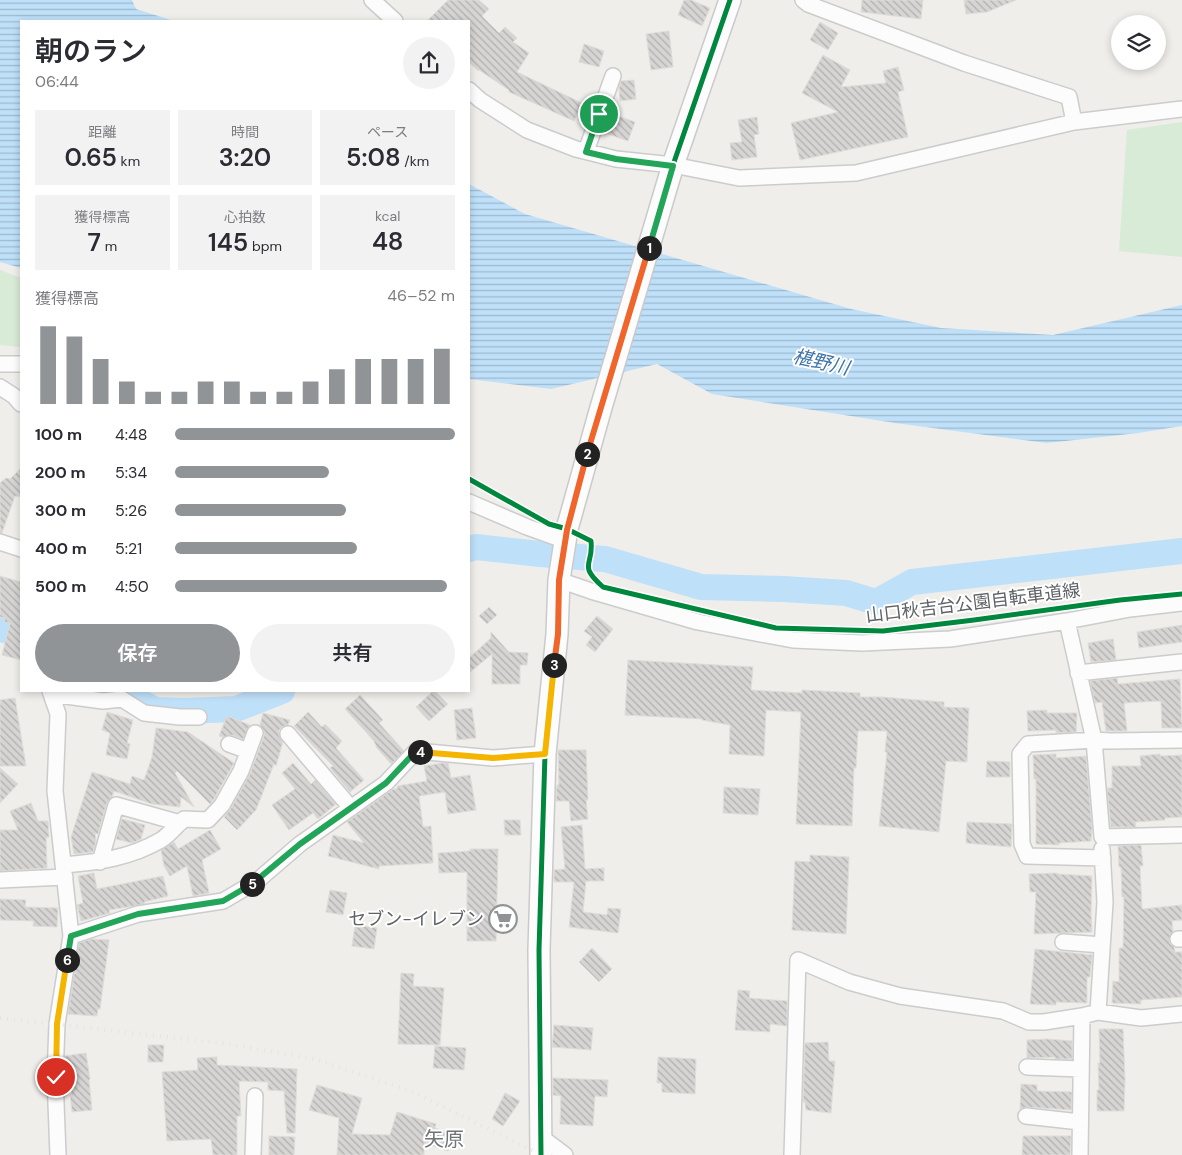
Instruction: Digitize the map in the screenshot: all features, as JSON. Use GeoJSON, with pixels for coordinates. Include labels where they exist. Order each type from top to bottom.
{"type":"FeatureCollection","features":[{"type":"Feature","properties":{"kind":"street"},"geometry":{"type":"LineString","coordinates":[[372,0],[394,20]]}},
{"type":"Feature","properties":{"kind":"street"},"geometry":{"type":"LineString","coordinates":[[566,1155],[541,1146],[539,950],[545,754],[558,634],[559,580],[567,535],[584,464],[672,171],[730,0]]}},
{"type":"Feature","properties":{"kind":"street"},"geometry":{"type":"LineString","coordinates":[[803,0],[964,63],[1070,97],[1074,122]]}},
{"type":"Feature","properties":{"kind":"street"},"geometry":{"type":"LineString","coordinates":[[586,152],[613,76]]}},
{"type":"Feature","properties":{"kind":"street"},"geometry":{"type":"LineString","coordinates":[[470,91],[480,100],[527,130],[586,152],[672,171],[739,178],[856,173],[1074,122],[1182,109]]}},
{"type":"Feature","properties":{"kind":"street"},"geometry":{"type":"LineString","coordinates":[[0,364],[20,364]]}},
{"type":"Feature","properties":{"kind":"street"},"geometry":{"type":"LineString","coordinates":[[0,387],[14,396],[20,403]]}},
{"type":"Feature","properties":{"kind":"street"},"geometry":{"type":"LineString","coordinates":[[470,502],[527,527],[567,535]]}},
{"type":"Feature","properties":{"kind":"street"},"geometry":{"type":"LineString","coordinates":[[0,542],[20,549]]}},
{"type":"Feature","properties":{"kind":"street"},"geometry":{"type":"LineString","coordinates":[[559,580],[591,592],[698,622],[792,640],[862,643],[950,640],[1130,609],[1182,604]]}},
{"type":"Feature","properties":{"kind":"street"},"geometry":{"type":"LineString","coordinates":[[1067,621],[1094,740],[1102,837],[1105,902],[1098,1012]]}},
{"type":"Feature","properties":{"kind":"street"},"geometry":{"type":"LineString","coordinates":[[1078,673],[1182,662]]}},
{"type":"Feature","properties":{"kind":"street"},"geometry":{"type":"LineString","coordinates":[[58,1155],[57,1024],[71,936],[55,791],[58,714],[50,692],[104,701],[122,699],[144,713],[200,717]]}},
{"type":"Feature","properties":{"kind":"street"},"geometry":{"type":"LineString","coordinates":[[0,880],[65,871],[120,858],[162,839],[184,818],[208,820],[222,805],[241,771],[255,733]]}},
{"type":"Feature","properties":{"kind":"street"},"geometry":{"type":"LineString","coordinates":[[288,734],[351,808]]}},
{"type":"Feature","properties":{"kind":"street"},"geometry":{"type":"LineString","coordinates":[[1103,858],[1027,856],[1022,844],[1020,754],[1028,744],[1094,740],[1182,740]]}},
{"type":"Feature","properties":{"kind":"street"},"geometry":{"type":"LineString","coordinates":[[229,744],[248,751]]}},
{"type":"Feature","properties":{"kind":"street"},"geometry":{"type":"LineString","coordinates":[[71,936],[138,914],[223,901],[257,881],[300,844],[386,783],[416,751],[493,758],[545,754]]}},
{"type":"Feature","properties":{"kind":"street"},"geometry":{"type":"LineString","coordinates":[[100,862],[116,805],[180,822]]}},
{"type":"Feature","properties":{"kind":"street"},"geometry":{"type":"LineString","coordinates":[[1102,837],[1182,834]]}},
{"type":"Feature","properties":{"kind":"street"},"geometry":{"type":"LineString","coordinates":[[1063,942],[1102,945]]}},
{"type":"Feature","properties":{"kind":"street"},"geometry":{"type":"LineString","coordinates":[[792,1155],[798,960],[850,982],[900,996],[1003,1011],[1029,1022],[1044,1022],[1098,1012],[1141,1018],[1182,1014]]}},
{"type":"Feature","properties":{"kind":"street"},"geometry":{"type":"LineString","coordinates":[[1080,1155],[1082,1016]]}},
{"type":"Feature","properties":{"kind":"street"},"geometry":{"type":"LineString","coordinates":[[1028,1067],[1081,1069]]}},
{"type":"Feature","properties":{"kind":"street"},"geometry":{"type":"LineString","coordinates":[[253,1155],[256,1096]]}},
{"type":"Feature","properties":{"kind":"street"},"geometry":{"type":"LineString","coordinates":[[1026,1116],[1080,1122]]}},
{"type":"Feature","properties":{"kind":"green space"},"geometry":{"type":"Polygon","coordinates":[[[1182,122],[1182,257],[1119,251],[1127,130],[1182,122]]]}},
{"type":"Feature","properties":{"kind":"green space"},"geometry":{"type":"Polygon","coordinates":[[[0,270],[20,278],[20,347],[0,345],[0,270]]]}},
{"type":"Feature","properties":{"kind":"water"},"geometry":{"type":"Polygon","coordinates":[[[0,0],[132,0],[136,9],[171,20],[20,20],[20,268],[0,262],[0,0]]]}},
{"type":"Feature","properties":{"kind":"water","name":"椹野川"},"geometry":{"type":"Polygon","coordinates":[[[470,185],[525,214],[851,309],[941,328],[1053,335],[1182,305],[1182,426],[1138,433],[1047,443],[895,423],[712,394],[657,364],[551,389],[470,379],[470,185]]]}},
{"type":"Feature","properties":{"kind":"building"},"geometry":{"type":"Polygon","coordinates":[[[448,0],[479,0],[489,9],[482,16],[499,33],[505,27],[517,38],[513,42],[529,53],[517,72],[586,105],[581,106],[574,121],[509,92],[509,90],[478,71],[470,63],[470,20],[428,20],[448,0]]]}},
{"type":"Feature","properties":{"kind":"building"},"geometry":{"type":"Polygon","coordinates":[[[684,0],[691,0],[710,8],[702,26],[678,15],[684,0]]]}},
{"type":"Feature","properties":{"kind":"building"},"geometry":{"type":"Polygon","coordinates":[[[862,0],[923,0],[921,19],[861,12],[862,0]]]}},
{"type":"Feature","properties":{"kind":"building"},"geometry":{"type":"Polygon","coordinates":[[[964,0],[1016,0],[987,12],[966,14],[964,0]]]}},
{"type":"Feature","properties":{"kind":"building"},"geometry":{"type":"Polygon","coordinates":[[[820,22],[838,33],[828,50],[810,40],[820,22]]]}},
{"type":"Feature","properties":{"kind":"building"},"geometry":{"type":"Polygon","coordinates":[[[669,31],[673,67],[651,70],[646,34],[669,31]]]}},
{"type":"Feature","properties":{"kind":"building"},"geometry":{"type":"Polygon","coordinates":[[[584,44],[604,51],[599,67],[579,62],[584,44]]]}},
{"type":"Feature","properties":{"kind":"building"},"geometry":{"type":"Polygon","coordinates":[[[823,55],[850,70],[841,87],[886,83],[883,71],[898,67],[904,90],[898,92],[908,137],[800,160],[791,123],[838,112],[802,93],[823,55]]]}},
{"type":"Feature","properties":{"kind":"building"},"geometry":{"type":"Polygon","coordinates":[[[634,80],[636,99],[620,101],[619,88],[621,81],[634,80]]]}},
{"type":"Feature","properties":{"kind":"building"},"geometry":{"type":"Polygon","coordinates":[[[612,114],[635,122],[628,141],[605,133],[612,114]]]}},
{"type":"Feature","properties":{"kind":"building"},"geometry":{"type":"Polygon","coordinates":[[[757,117],[759,134],[754,135],[757,157],[732,160],[730,143],[742,142],[738,120],[757,117]]]}},
{"type":"Feature","properties":{"kind":"building"},"geometry":{"type":"Polygon","coordinates":[[[20,469],[20,497],[15,496],[2,533],[0,533],[0,483],[6,478],[10,479],[20,469]]]}},
{"type":"Feature","properties":{"kind":"building"},"geometry":{"type":"Polygon","coordinates":[[[0,576],[20,582],[20,660],[2,655],[10,623],[4,622],[5,618],[0,617],[0,576]]]}},
{"type":"Feature","properties":{"kind":"building"},"geometry":{"type":"Polygon","coordinates":[[[489,607],[497,615],[487,624],[479,616],[489,607]]]}},
{"type":"Feature","properties":{"kind":"building"},"geometry":{"type":"Polygon","coordinates":[[[597,616],[613,629],[595,652],[586,645],[592,637],[584,631],[597,616]]]}},
{"type":"Feature","properties":{"kind":"building"},"geometry":{"type":"Polygon","coordinates":[[[1182,625],[1182,642],[1139,648],[1137,632],[1182,625]]]}},
{"type":"Feature","properties":{"kind":"building"},"geometry":{"type":"Polygon","coordinates":[[[491,632],[509,652],[528,653],[527,665],[520,665],[520,684],[492,684],[492,654],[470,672],[470,657],[491,638],[491,632]]]}},
{"type":"Feature","properties":{"kind":"building"},"geometry":{"type":"Polygon","coordinates":[[[1113,639],[1116,660],[1091,662],[1088,643],[1113,639]]]}},
{"type":"Feature","properties":{"kind":"building"},"geometry":{"type":"Polygon","coordinates":[[[628,660],[753,667],[751,690],[802,693],[802,690],[860,693],[860,697],[944,702],[944,707],[969,708],[967,762],[946,761],[939,832],[879,826],[887,752],[885,752],[887,731],[858,731],[856,768],[854,768],[852,826],[796,824],[801,712],[766,710],[764,756],[729,754],[730,725],[702,719],[625,715],[628,660]]]}},
{"type":"Feature","properties":{"kind":"building"},"geometry":{"type":"Polygon","coordinates":[[[1117,678],[1118,684],[1180,679],[1182,728],[1162,728],[1161,702],[1159,701],[1124,703],[1127,731],[1106,731],[1102,702],[1095,703],[1090,681],[1117,678]]]}},
{"type":"Feature","properties":{"kind":"building"},"geometry":{"type":"Polygon","coordinates":[[[432,692],[436,692],[448,704],[429,721],[416,707],[432,692]]]}},
{"type":"Feature","properties":{"kind":"building"},"geometry":{"type":"Polygon","coordinates":[[[360,695],[383,720],[379,723],[404,751],[391,764],[377,748],[374,741],[345,709],[360,695]]]}},
{"type":"Feature","properties":{"kind":"building"},"geometry":{"type":"Polygon","coordinates":[[[15,698],[26,766],[0,766],[0,700],[15,698]]]}},
{"type":"Feature","properties":{"kind":"building"},"geometry":{"type":"Polygon","coordinates":[[[472,708],[476,738],[457,740],[454,710],[472,708]]]}},
{"type":"Feature","properties":{"kind":"building"},"geometry":{"type":"Polygon","coordinates":[[[1047,710],[1047,713],[1077,713],[1076,732],[1056,733],[1056,730],[1028,731],[1027,711],[1047,710]]]}},
{"type":"Feature","properties":{"kind":"building"},"geometry":{"type":"Polygon","coordinates":[[[107,712],[133,720],[127,743],[130,744],[127,759],[106,755],[110,733],[102,730],[107,712]]]}},
{"type":"Feature","properties":{"kind":"building"},"geometry":{"type":"Polygon","coordinates":[[[308,712],[322,727],[325,724],[342,741],[336,748],[364,780],[350,792],[330,768],[333,766],[294,726],[308,712]]]}},
{"type":"Feature","properties":{"kind":"building"},"geometry":{"type":"Polygon","coordinates":[[[263,713],[290,720],[288,725],[279,730],[279,736],[283,742],[276,766],[274,764],[256,810],[237,830],[224,817],[230,810],[250,774],[264,736],[264,731],[260,725],[263,713]]]}},
{"type":"Feature","properties":{"kind":"building"},"geometry":{"type":"Polygon","coordinates":[[[227,716],[250,725],[243,739],[232,735],[219,736],[227,716]]]}},
{"type":"Feature","properties":{"kind":"building"},"geometry":{"type":"Polygon","coordinates":[[[156,728],[188,732],[234,763],[214,799],[210,804],[177,771],[175,773],[194,807],[181,797],[180,807],[152,804],[114,791],[112,797],[107,802],[98,834],[95,833],[96,841],[93,852],[74,854],[71,837],[92,772],[130,784],[132,776],[144,780],[152,757],[156,728]]]}},
{"type":"Feature","properties":{"kind":"building"},"geometry":{"type":"Polygon","coordinates":[[[558,750],[586,750],[588,819],[571,821],[569,801],[556,801],[557,785],[559,785],[558,750]]]}},
{"type":"Feature","properties":{"kind":"building"},"geometry":{"type":"Polygon","coordinates":[[[1056,754],[1056,758],[1086,756],[1092,828],[1091,841],[1059,843],[1059,845],[1036,844],[1036,779],[1034,779],[1033,755],[1056,754]]]}},
{"type":"Feature","properties":{"kind":"building"},"geometry":{"type":"Polygon","coordinates":[[[1160,754],[1160,756],[1182,755],[1182,817],[1135,822],[1136,827],[1111,827],[1107,788],[1112,788],[1112,766],[1141,766],[1140,756],[1160,754]]]}},
{"type":"Feature","properties":{"kind":"building"},"geometry":{"type":"Polygon","coordinates":[[[987,761],[1010,762],[1010,777],[986,777],[987,761]]]}},
{"type":"Feature","properties":{"kind":"building"},"geometry":{"type":"Polygon","coordinates":[[[293,763],[311,784],[315,780],[336,804],[318,819],[313,813],[289,830],[272,805],[295,789],[282,773],[293,763]]]}},
{"type":"Feature","properties":{"kind":"building"},"geometry":{"type":"Polygon","coordinates":[[[448,763],[451,778],[470,775],[476,810],[448,814],[445,792],[419,796],[423,827],[431,826],[433,863],[379,866],[379,869],[328,856],[333,835],[364,843],[347,822],[392,790],[398,788],[397,786],[427,781],[424,766],[448,763]]]}},
{"type":"Feature","properties":{"kind":"building"},"geometry":{"type":"Polygon","coordinates":[[[0,768],[18,784],[0,803],[0,768]]]}},
{"type":"Feature","properties":{"kind":"building"},"geometry":{"type":"Polygon","coordinates":[[[724,787],[760,789],[758,815],[723,813],[724,787]]]}},
{"type":"Feature","properties":{"kind":"building"},"geometry":{"type":"Polygon","coordinates":[[[31,803],[38,821],[48,821],[49,837],[46,838],[47,868],[0,871],[0,830],[18,830],[10,811],[31,803]]]}},
{"type":"Feature","properties":{"kind":"building"},"geometry":{"type":"Polygon","coordinates":[[[122,819],[145,825],[141,839],[132,843],[116,839],[122,819]]]}},
{"type":"Feature","properties":{"kind":"building"},"geometry":{"type":"Polygon","coordinates":[[[504,820],[520,820],[521,835],[505,835],[504,820]]]}},
{"type":"Feature","properties":{"kind":"building"},"geometry":{"type":"Polygon","coordinates":[[[967,822],[1012,824],[1011,847],[966,843],[967,822]]]}},
{"type":"Feature","properties":{"kind":"building"},"geometry":{"type":"Polygon","coordinates":[[[582,825],[585,869],[604,868],[604,881],[586,881],[583,912],[607,915],[608,908],[621,909],[618,933],[569,927],[574,882],[554,882],[554,870],[565,869],[561,827],[582,825]]]}},
{"type":"Feature","properties":{"kind":"building"},"geometry":{"type":"Polygon","coordinates":[[[210,830],[221,849],[202,860],[209,893],[193,896],[187,866],[170,876],[164,866],[161,850],[174,842],[178,849],[210,830]]]}},
{"type":"Feature","properties":{"kind":"building"},"geometry":{"type":"Polygon","coordinates":[[[1141,845],[1143,866],[1140,866],[1142,909],[1182,905],[1182,920],[1172,921],[1173,931],[1169,939],[1175,952],[1182,952],[1182,997],[1141,1000],[1141,1004],[1112,1003],[1113,981],[1119,982],[1119,948],[1123,948],[1124,897],[1122,897],[1118,846],[1141,845]]]}},
{"type":"Feature","properties":{"kind":"building"},"geometry":{"type":"Polygon","coordinates":[[[470,849],[498,849],[496,941],[467,941],[467,872],[439,873],[438,853],[470,851],[470,849]]]}},
{"type":"Feature","properties":{"kind":"building"},"geometry":{"type":"Polygon","coordinates":[[[810,855],[849,857],[846,934],[792,930],[795,861],[810,862],[810,855]]]}},
{"type":"Feature","properties":{"kind":"building"},"geometry":{"type":"Polygon","coordinates":[[[94,873],[97,889],[163,876],[168,896],[144,902],[145,904],[109,910],[110,913],[81,921],[77,905],[83,903],[78,876],[94,873]]]}},
{"type":"Feature","properties":{"kind":"building"},"geometry":{"type":"Polygon","coordinates":[[[1057,873],[1092,876],[1092,932],[1034,934],[1036,892],[1030,892],[1029,874],[1057,873]]]}},
{"type":"Feature","properties":{"kind":"building"},"geometry":{"type":"Polygon","coordinates":[[[330,890],[347,893],[343,915],[326,912],[330,890]]]}},
{"type":"Feature","properties":{"kind":"building"},"geometry":{"type":"Polygon","coordinates":[[[0,899],[26,900],[25,907],[58,908],[57,927],[33,926],[34,921],[0,920],[0,899]]]}},
{"type":"Feature","properties":{"kind":"building"},"geometry":{"type":"Polygon","coordinates":[[[355,925],[377,928],[374,949],[352,946],[355,925]]]}},
{"type":"Feature","properties":{"kind":"building"},"geometry":{"type":"Polygon","coordinates":[[[91,939],[109,940],[100,1009],[98,1009],[97,1016],[68,1014],[79,943],[91,939]]]}},
{"type":"Feature","properties":{"kind":"building"},"geometry":{"type":"Polygon","coordinates":[[[592,948],[612,969],[599,982],[579,962],[592,948]]]}},
{"type":"Feature","properties":{"kind":"building"},"geometry":{"type":"Polygon","coordinates":[[[1035,949],[1092,955],[1090,977],[1087,977],[1087,1003],[1056,1002],[1056,1005],[1030,1004],[1035,949]]]}},
{"type":"Feature","properties":{"kind":"building"},"geometry":{"type":"Polygon","coordinates":[[[401,973],[414,974],[413,986],[444,988],[440,1045],[398,1044],[401,973]]]}},
{"type":"Feature","properties":{"kind":"building"},"geometry":{"type":"Polygon","coordinates":[[[738,990],[750,991],[749,998],[787,1001],[787,1026],[770,1024],[770,1032],[735,1030],[738,990]]]}},
{"type":"Feature","properties":{"kind":"building"},"geometry":{"type":"Polygon","coordinates":[[[554,1025],[593,1028],[591,1050],[552,1047],[554,1025]]]}},
{"type":"Feature","properties":{"kind":"building"},"geometry":{"type":"Polygon","coordinates":[[[1099,1029],[1123,1029],[1124,1111],[1097,1111],[1097,1090],[1099,1090],[1098,1063],[1100,1063],[1099,1029]]]}},
{"type":"Feature","properties":{"kind":"building"},"geometry":{"type":"Polygon","coordinates":[[[1027,1040],[1072,1041],[1072,1059],[1055,1059],[1055,1057],[1027,1058],[1027,1040]]]}},
{"type":"Feature","properties":{"kind":"building"},"geometry":{"type":"Polygon","coordinates":[[[828,1042],[829,1061],[835,1061],[831,1113],[806,1110],[805,1102],[803,1102],[805,1043],[828,1042]]]}},
{"type":"Feature","properties":{"kind":"building"},"geometry":{"type":"Polygon","coordinates":[[[148,1045],[164,1045],[163,1062],[148,1062],[148,1045]]]}},
{"type":"Feature","properties":{"kind":"building"},"geometry":{"type":"Polygon","coordinates":[[[435,1046],[466,1048],[464,1070],[433,1068],[435,1046]]]}},
{"type":"Feature","properties":{"kind":"building"},"geometry":{"type":"Polygon","coordinates":[[[86,1053],[92,1110],[72,1112],[70,1095],[72,1095],[65,1056],[86,1053]]]}},
{"type":"Feature","properties":{"kind":"building"},"geometry":{"type":"Polygon","coordinates":[[[217,1057],[217,1065],[297,1069],[295,1133],[287,1133],[284,1091],[268,1090],[268,1082],[239,1081],[241,1116],[237,1116],[237,1155],[213,1155],[211,1139],[167,1141],[162,1072],[198,1070],[197,1058],[217,1057]]]}},
{"type":"Feature","properties":{"kind":"building"},"geometry":{"type":"Polygon","coordinates":[[[658,1057],[696,1059],[695,1094],[662,1092],[662,1083],[657,1083],[658,1057]]]}},
{"type":"Feature","properties":{"kind":"building"},"geometry":{"type":"Polygon","coordinates":[[[553,1078],[608,1080],[607,1097],[595,1096],[593,1126],[560,1124],[561,1096],[553,1095],[553,1078]]]}},
{"type":"Feature","properties":{"kind":"building"},"geometry":{"type":"Polygon","coordinates":[[[1021,1084],[1037,1085],[1037,1091],[1072,1092],[1071,1110],[1027,1107],[1020,1109],[1021,1084]]]}},
{"type":"Feature","properties":{"kind":"building"},"geometry":{"type":"Polygon","coordinates":[[[317,1085],[362,1098],[352,1134],[390,1135],[397,1112],[436,1124],[435,1128],[453,1134],[448,1151],[424,1143],[424,1155],[337,1155],[339,1118],[309,1110],[317,1085]]]}},
{"type":"Feature","properties":{"kind":"building"},"geometry":{"type":"Polygon","coordinates":[[[505,1093],[520,1101],[503,1126],[492,1119],[505,1093]]]}},
{"type":"Feature","properties":{"kind":"building"},"geometry":{"type":"Polygon","coordinates":[[[269,1136],[295,1137],[294,1155],[269,1155],[269,1136]]]}},
{"type":"Feature","properties":{"kind":"building"},"geometry":{"type":"Polygon","coordinates":[[[1023,1136],[1071,1136],[1070,1155],[1022,1155],[1023,1136]]]}},
{"type":"Feature","properties":{"kind":"waterway"},"geometry":{"type":"LineString","coordinates":[[470,549],[476,547],[605,559],[701,587],[846,593],[876,602],[912,582],[1182,551]]}},
{"type":"Feature","properties":{"kind":"waterway"},"geometry":{"type":"LineString","coordinates":[[0,629],[20,634]]}},
{"type":"Feature","properties":{"kind":"waterway"},"geometry":{"type":"LineString","coordinates":[[122,692],[155,710],[183,711],[236,709],[279,692]]}},
{"type":"Feature","properties":{"kind":"railway"},"geometry":{"type":"LineString","coordinates":[[0,1018],[228,1044],[315,1059],[413,1092],[542,1155]]}},
{"type":"Feature","properties":{"kind":"cycle path"},"geometry":{"type":"LineString","coordinates":[[541,1155],[539,950],[545,754],[557,634],[559,580],[567,529],[673,165],[730,0]]}},
{"type":"Feature","properties":{"kind":"cycle path","name":"山口秋吉台公園自転車道線"},"geometry":{"type":"LineString","coordinates":[[470,480],[549,524],[567,529],[591,541],[589,569],[603,587],[776,628],[883,631],[1120,600],[1182,594]]}},
{"type":"Feature","properties":{"kind":"place","name":"セブン-イレブン"},"geometry":{"type":"Point","coordinates":[503,919]}},
{"type":"Feature","properties":{"kind":"district","name":"矢原"},"geometry":{"type":"Point","coordinates":[444,1139]}},
{"type":"Feature","properties":{"kind":"route"},"geometry":{"type":"LineString","coordinates":[[56,1077],[57,1024],[71,936],[138,914],[223,901],[257,881],[300,844],[386,783],[416,751],[493,758],[545,754],[558,634],[559,580],[567,530],[584,464],[673,166],[616,159],[586,152],[599,114]]}}]}
